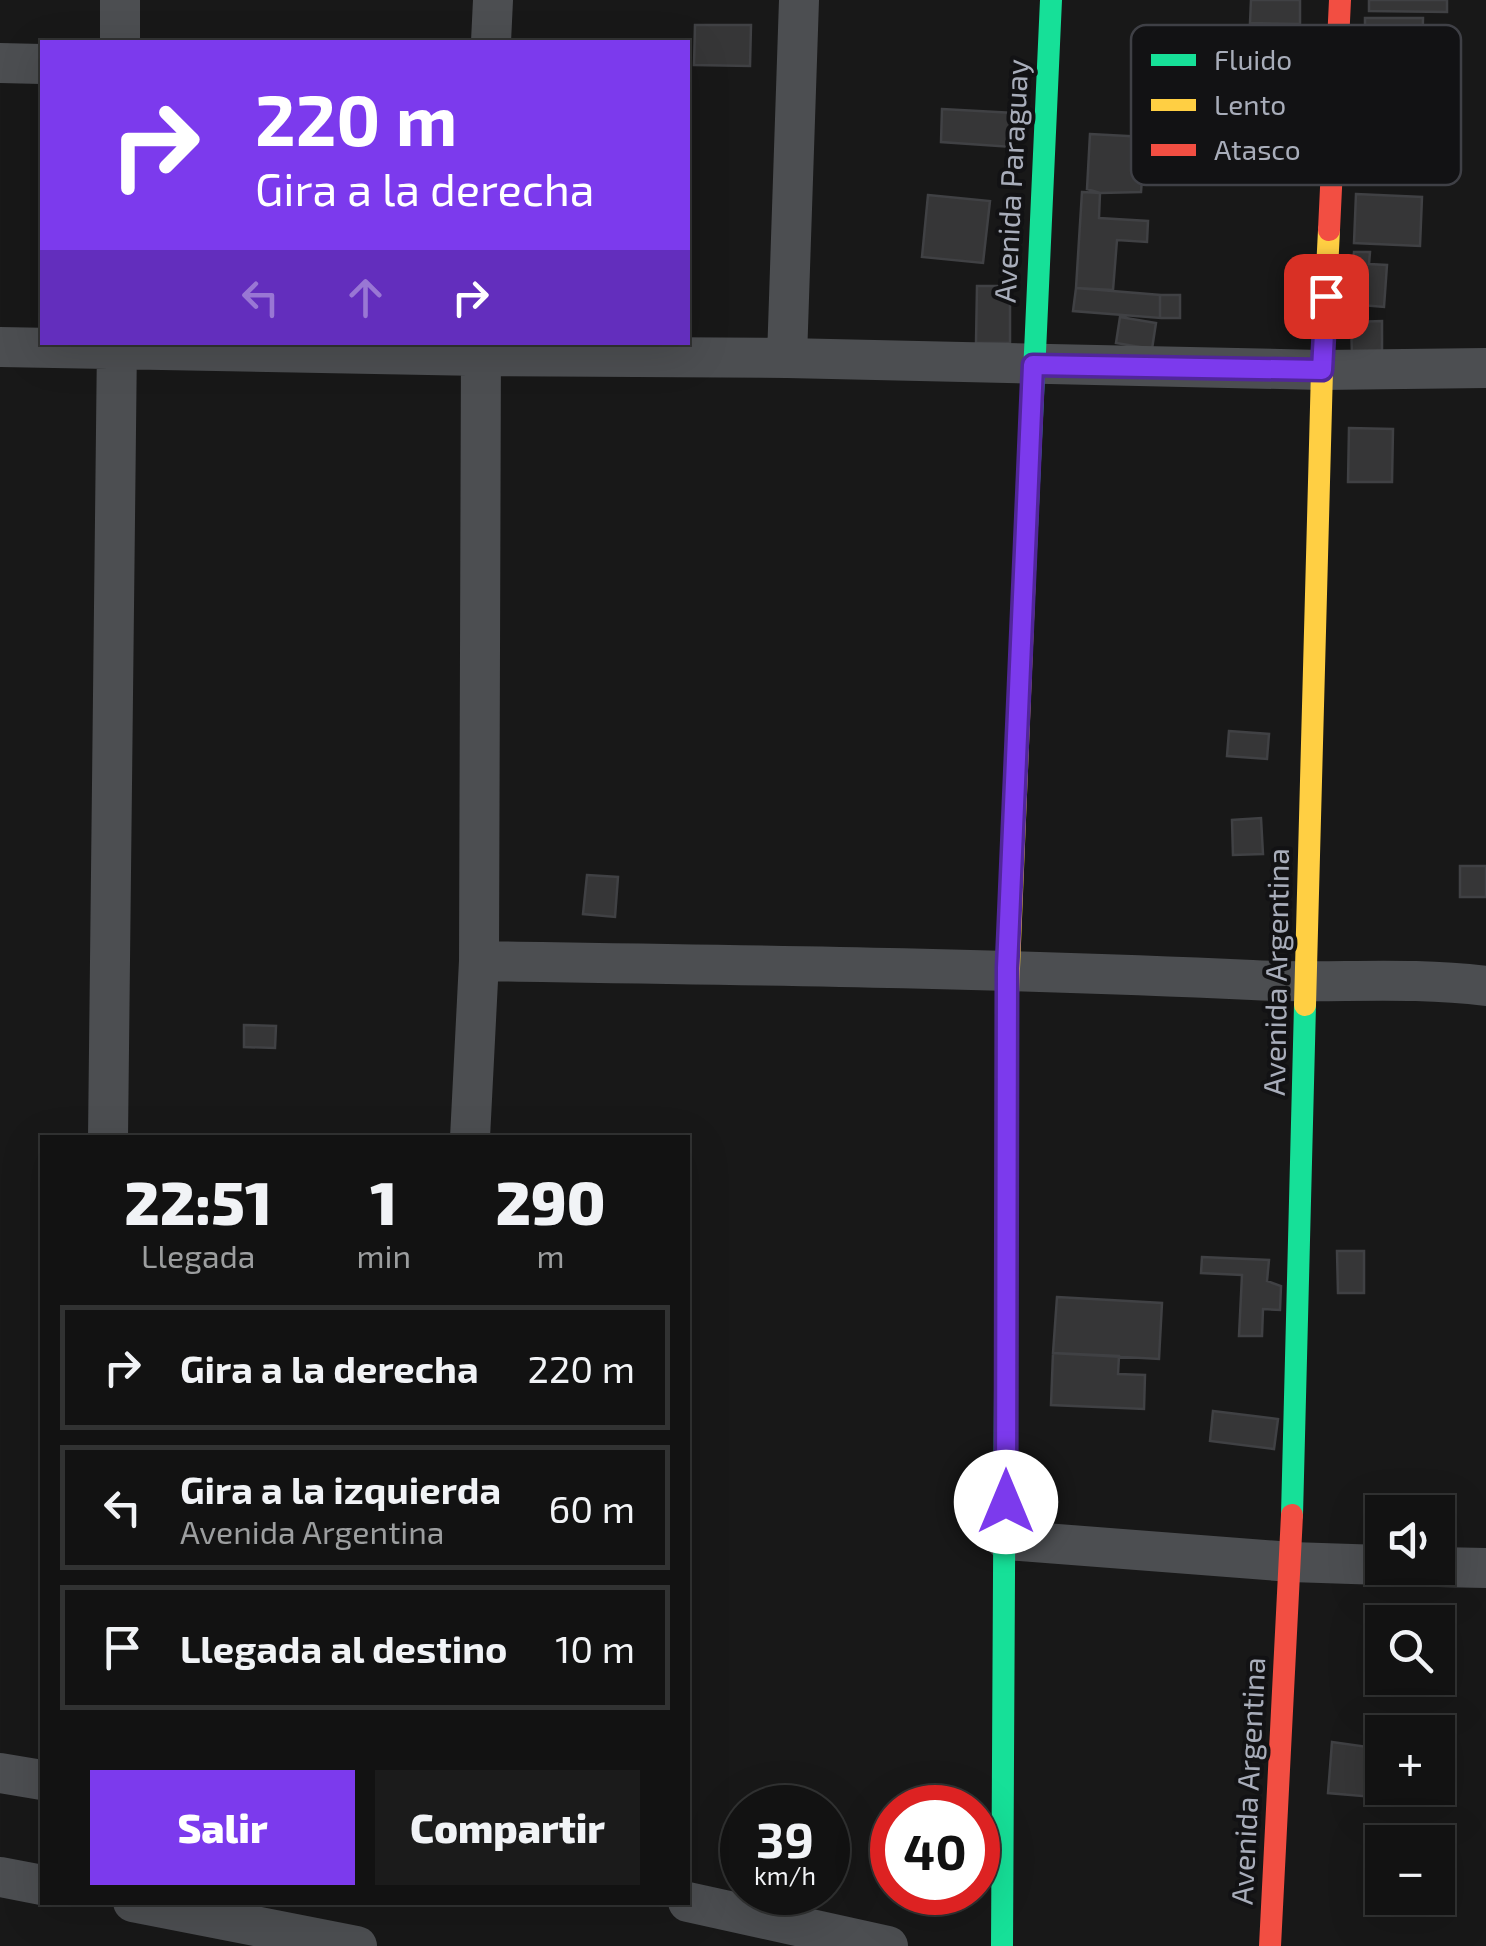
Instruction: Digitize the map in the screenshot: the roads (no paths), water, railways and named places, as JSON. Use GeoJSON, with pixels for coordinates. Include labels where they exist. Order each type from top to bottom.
{"type":"FeatureCollection","features":[{"type":"Feature","properties":{"kind":"street"},"geometry":{"type":"LineString","coordinates":[[120,0],[120,40]]}},
{"type":"Feature","properties":{"kind":"street"},"geometry":{"type":"LineString","coordinates":[[491,40],[493,0]]}},
{"type":"Feature","properties":{"kind":"street"},"geometry":{"type":"LineString","coordinates":[[787,358],[799,0]]}},
{"type":"Feature","properties":{"kind":"street","name":"Avenida Paraguay"},"geometry":{"type":"LineString","coordinates":[[1002,1946],[1007,968],[1051,0]]}},
{"type":"Feature","properties":{"kind":"street","name":"Avenida Argentina"},"geometry":{"type":"LineString","coordinates":[[1339,25],[1340,0]]}},
{"type":"Feature","properties":{"kind":"street"},"geometry":{"type":"LineString","coordinates":[[0,64],[40,64]]}},
{"type":"Feature","properties":{"kind":"street","name":"Avenida Argentina"},"geometry":{"type":"LineString","coordinates":[[1270,1946],[1291,1562],[1322,370],[1331,185]]}},
{"type":"Feature","properties":{"kind":"street"},"geometry":{"type":"LineString","coordinates":[[108,1135],[117,345]]}},
{"type":"Feature","properties":{"kind":"street"},"geometry":{"type":"LineString","coordinates":[[0,347],[481,350],[1322,370],[1486,368]]}},
{"type":"Feature","properties":{"kind":"street"},"geometry":{"type":"LineString","coordinates":[[470,1135],[479,961],[481,350]]}},
{"type":"Feature","properties":{"kind":"street"},"geometry":{"type":"LineString","coordinates":[[479,961],[1007,968],[1306,983],[1442,981],[1486,986]]}},
{"type":"Feature","properties":{"kind":"street"},"geometry":{"type":"LineString","coordinates":[[1006,1540],[1365,1564]]}},
{"type":"Feature","properties":{"kind":"street"},"geometry":{"type":"LineString","coordinates":[[1455,1567],[1486,1568]]}},
{"type":"Feature","properties":{"kind":"street"},"geometry":{"type":"LineString","coordinates":[[0,1772],[40,1780]]}},
{"type":"Feature","properties":{"kind":"street"},"geometry":{"type":"LineString","coordinates":[[0,1877],[40,1885]]}},
{"type":"Feature","properties":{"kind":"street"},"geometry":{"type":"LineString","coordinates":[[690,1902],[888,1946]]}},
{"type":"Feature","properties":{"kind":"street"},"geometry":{"type":"LineString","coordinates":[[148,1905],[357,1946]]}}]}
